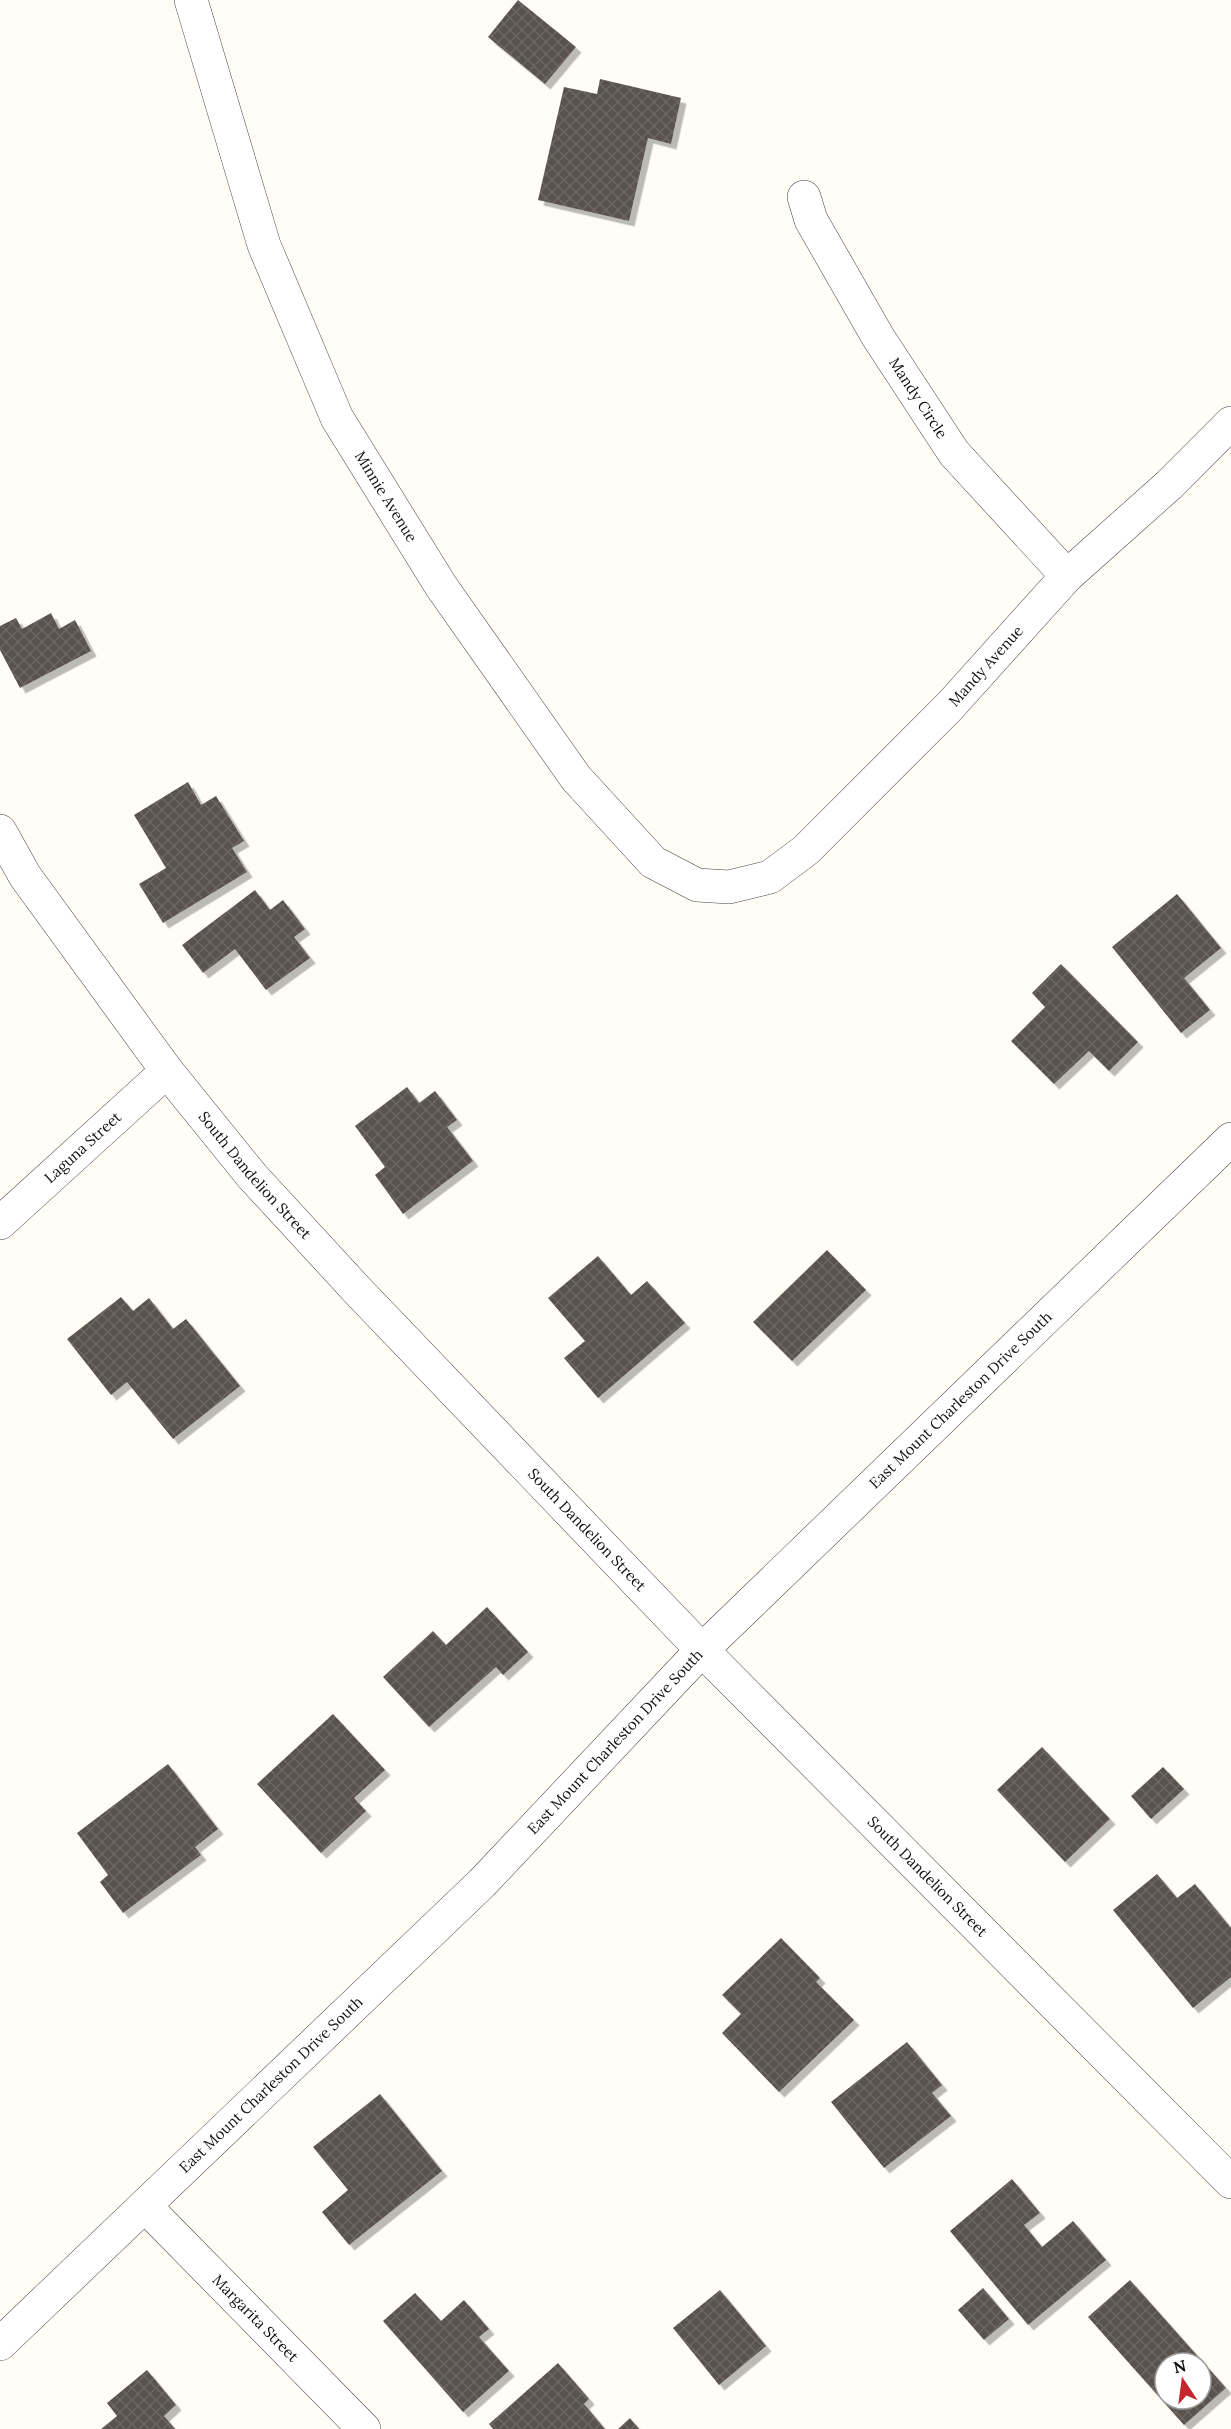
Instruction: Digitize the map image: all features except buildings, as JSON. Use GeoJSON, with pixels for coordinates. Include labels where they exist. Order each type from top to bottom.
{"type":"FeatureCollection","features":[{"type":"Feature","properties":{"kind":"street","name":"Minnie Avenue"},"geometry":{"type":"LineString","coordinates":[[191,0],[264,245],[337,418],[441,586],[576,778],[653,862],[697,885],[729,887]]}},
{"type":"Feature","properties":{"kind":"street","name":"Mandy Circle"},"geometry":{"type":"LineString","coordinates":[[804,197],[811,220],[878,337],[954,453],[1067,576]]}},
{"type":"Feature","properties":{"kind":"street","name":"Mandy Avenue"},"geometry":{"type":"LineString","coordinates":[[729,887],[770,877],[806,850],[950,706],[1067,576],[1169,485],[1231,423]]}},
{"type":"Feature","properties":{"kind":"street","name":"South Dandelion Street"},"geometry":{"type":"LineString","coordinates":[[0,831],[25,876],[167,1071],[252,1176],[350,1283],[702,1650],[1231,2182]]}},
{"type":"Feature","properties":{"kind":"street","name":"Laguna Street"},"geometry":{"type":"LineString","coordinates":[[0,1223],[167,1071]]}},
{"type":"Feature","properties":{"kind":"street","name":"East Mount Charleston Drive South"},"geometry":{"type":"LineString","coordinates":[[0,2344],[146,2207],[482,1883],[702,1650],[1231,1139]]}},
{"type":"Feature","properties":{"kind":"street","name":"Margarita Street"},"geometry":{"type":"LineString","coordinates":[[146,2207],[364,2429]]}}]}
